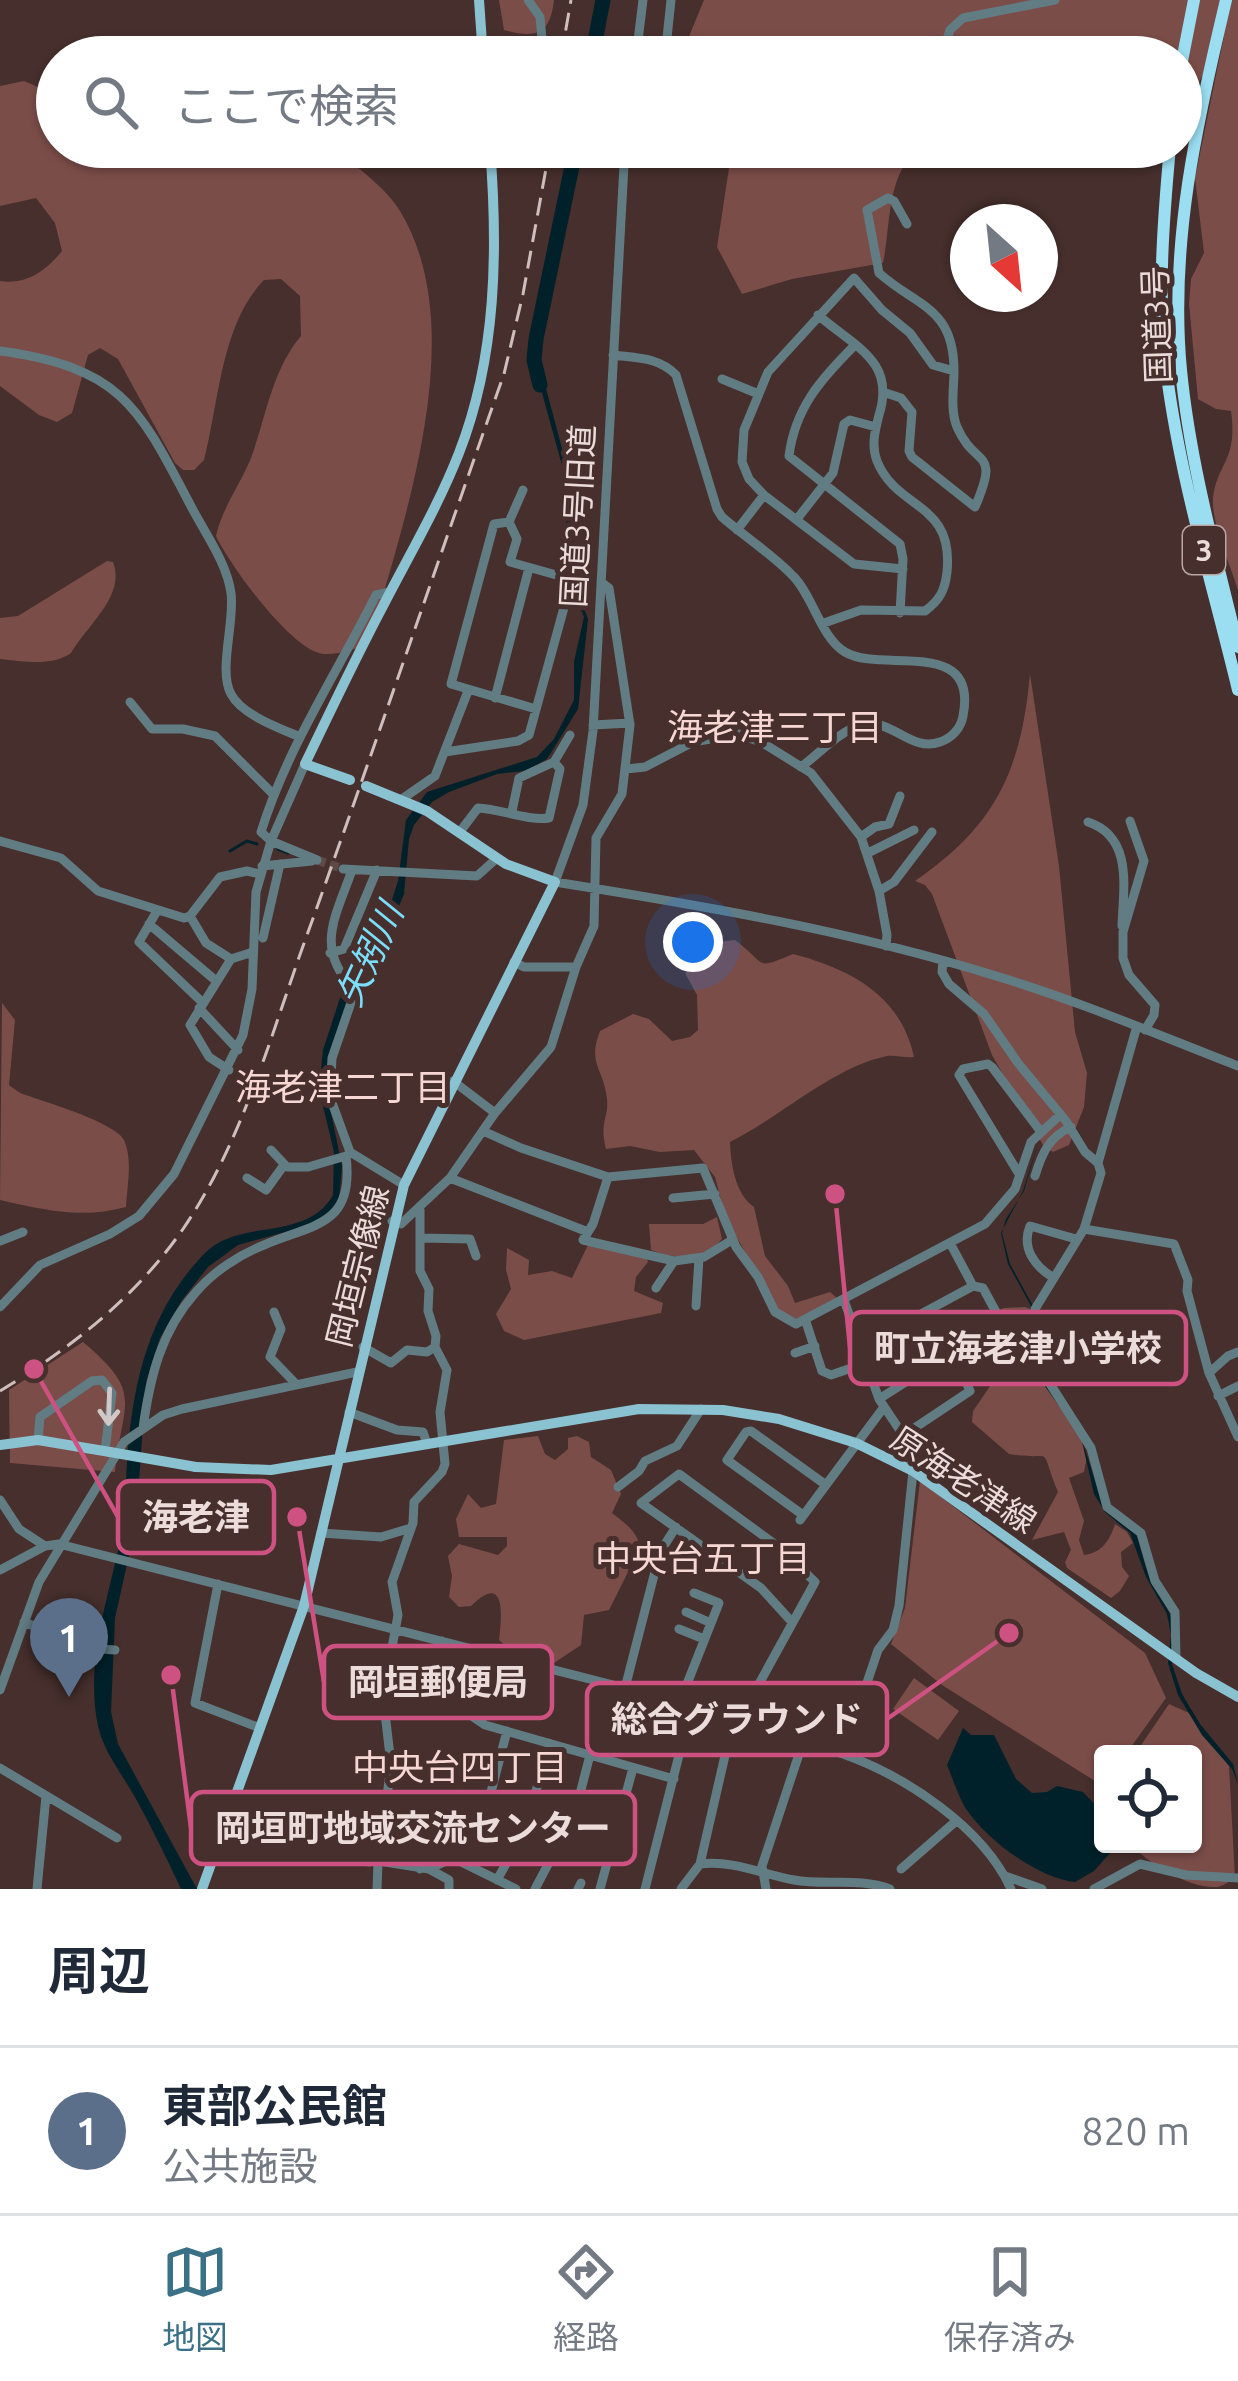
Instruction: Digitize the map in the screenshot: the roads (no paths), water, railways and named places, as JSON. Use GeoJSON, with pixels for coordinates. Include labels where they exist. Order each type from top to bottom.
{"type":"FeatureCollection","features":[{"type":"Feature","properties":{"kind":"highway"},"geometry":{"type":"LineString","coordinates":[[1187,36],[1194,0]]}},
{"type":"Feature","properties":{"kind":"highway","name":"国道3号"},"geometry":{"type":"LineString","coordinates":[[1202,100],[1226,0]]}},
{"type":"Feature","properties":{"kind":"highway","name":"国道3号"},"geometry":{"type":"LineString","coordinates":[[1168,168],[1162,311],[1238,690]]}},
{"type":"Feature","properties":{"kind":"highway","name":"国道3号"},"geometry":{"type":"LineString","coordinates":[[1190,168],[1184,200],[1180,410],[1238,647]]}},
{"type":"Feature","properties":{"kind":"main road"},"geometry":{"type":"LineString","coordinates":[[478,0],[481,36]]}},
{"type":"Feature","properties":{"kind":"main road"},"geometry":{"type":"LineString","coordinates":[[350,780],[305,764],[461,450],[481,376],[494,294],[497,233],[492,168]]}},
{"type":"Feature","properties":{"kind":"main road"},"geometry":{"type":"LineString","coordinates":[[366,786],[427,811],[496,859],[556,882]]}},
{"type":"Feature","properties":{"kind":"main road","name":"岡垣宗像線"},"geometry":{"type":"LineString","coordinates":[[202,1889],[304,1606],[404,1185],[556,882]]}},
{"type":"Feature","properties":{"kind":"main road","name":"原海老津線"},"geometry":{"type":"LineString","coordinates":[[0,1445],[38,1440],[196,1467],[271,1470],[610,1412],[701,1408],[779,1419],[856,1443],[914,1471],[1238,1697]]}},
{"type":"Feature","properties":{"kind":"street"},"geometry":{"type":"LineString","coordinates":[[528,0],[540,17],[542,36]]}},
{"type":"Feature","properties":{"kind":"street"},"geometry":{"type":"LineString","coordinates":[[639,36],[643,0]]}},
{"type":"Feature","properties":{"kind":"street"},"geometry":{"type":"LineString","coordinates":[[667,36],[671,0]]}},
{"type":"Feature","properties":{"kind":"street"},"geometry":{"type":"LineString","coordinates":[[948,36],[963,18],[1055,0]]}},
{"type":"Feature","properties":{"kind":"street","name":"国道3号旧道"},"geometry":{"type":"LineString","coordinates":[[556,882],[584,805],[593,725],[624,168]]}},
{"type":"Feature","properties":{"kind":"street"},"geometry":{"type":"LineString","coordinates":[[886,393],[901,398],[912,412],[912,457],[975,507],[986,481],[986,464],[955,421],[951,341],[928,304],[879,273],[867,210],[888,198],[907,224]]}},
{"type":"Feature","properties":{"kind":"street"},"geometry":{"type":"LineString","coordinates":[[903,569],[854,564],[764,495],[749,479],[742,462],[745,430],[756,393],[783,351],[854,278],[910,333],[933,365],[954,371]]}},
{"type":"Feature","properties":{"kind":"street"},"geometry":{"type":"LineString","coordinates":[[818,315],[875,364],[886,393],[873,443],[882,471],[935,518],[947,550],[946,581],[938,600],[925,611],[852,612],[824,623]]}},
{"type":"Feature","properties":{"kind":"street"},"geometry":{"type":"LineString","coordinates":[[854,346],[809,396],[791,439],[789,457],[901,544],[900,614]]}},
{"type":"Feature","properties":{"kind":"street"},"geometry":{"type":"LineString","coordinates":[[0,351],[88,372],[128,401],[151,430],[227,574],[232,617],[229,691],[234,700],[272,725],[300,737]]}},
{"type":"Feature","properties":{"kind":"street"},"geometry":{"type":"LineString","coordinates":[[613,355],[668,365],[676,375],[722,517],[793,575],[839,649],[857,657],[945,667],[961,684],[963,718],[954,733],[935,744],[917,743],[879,724],[860,725],[801,767]]}},
{"type":"Feature","properties":{"kind":"street"},"geometry":{"type":"LineString","coordinates":[[722,379],[756,393]]}},
{"type":"Feature","properties":{"kind":"street"},"geometry":{"type":"LineString","coordinates":[[797,519],[833,473],[844,424],[850,420],[876,427]]}},
{"type":"Feature","properties":{"kind":"street"},"geometry":{"type":"LineString","coordinates":[[445,752],[518,741],[529,735],[568,593],[560,576],[510,562],[517,539],[509,522],[523,490]]}},
{"type":"Feature","properties":{"kind":"street"},"geometry":{"type":"LineString","coordinates":[[737,530],[764,495]]}},
{"type":"Feature","properties":{"kind":"street"},"geometry":{"type":"LineString","coordinates":[[509,522],[494,524],[451,685],[536,709]]}},
{"type":"Feature","properties":{"kind":"street"},"geometry":{"type":"LineString","coordinates":[[495,698],[529,568]]}},
{"type":"Feature","properties":{"kind":"street"},"geometry":{"type":"LineString","coordinates":[[392,1221],[401,1223],[450,1178],[495,1113],[551,1048],[594,926],[596,838],[622,794],[630,723],[609,588],[601,582]]}},
{"type":"Feature","properties":{"kind":"street"},"geometry":{"type":"LineString","coordinates":[[0,841],[61,858],[98,891],[184,918],[220,877],[317,860],[261,832],[300,737],[376,595],[390,592]]}},
{"type":"Feature","properties":{"kind":"street"},"geometry":{"type":"LineString","coordinates":[[1228,609],[1238,635]]}},
{"type":"Feature","properties":{"kind":"street"},"geometry":{"type":"LineString","coordinates":[[407,801],[435,776],[468,691]]}},
{"type":"Feature","properties":{"kind":"street"},"geometry":{"type":"LineString","coordinates":[[130,703],[152,729],[214,736],[274,795]]}},
{"type":"Feature","properties":{"kind":"street"},"geometry":{"type":"LineString","coordinates":[[593,725],[630,723]]}},
{"type":"Feature","properties":{"kind":"street"},"geometry":{"type":"LineString","coordinates":[[626,769],[646,767],[693,742],[739,734],[764,743],[811,773],[868,853],[886,946]]}},
{"type":"Feature","properties":{"kind":"street"},"geometry":{"type":"LineString","coordinates":[[512,811],[519,778],[554,762],[570,735]]}},
{"type":"Feature","properties":{"kind":"street"},"geometry":{"type":"LineString","coordinates":[[459,833],[478,808],[549,818],[560,769],[554,762]]}},
{"type":"Feature","properties":{"kind":"street"},"geometry":{"type":"LineString","coordinates":[[0,1307],[40,1265],[110,1234],[153,1202],[174,1174],[238,1050],[248,1014],[261,870],[305,764]]}},
{"type":"Feature","properties":{"kind":"street"},"geometry":{"type":"LineString","coordinates":[[861,837],[889,824],[900,796]]}},
{"type":"Feature","properties":{"kind":"street"},"geometry":{"type":"LineString","coordinates":[[1123,932],[1144,861],[1130,821]]}},
{"type":"Feature","properties":{"kind":"street"},"geometry":{"type":"LineString","coordinates":[[1088,822],[1104,829],[1124,863],[1125,967],[1155,1004],[1154,1016],[1141,1028],[1098,1163]]}},
{"type":"Feature","properties":{"kind":"street"},"geometry":{"type":"LineString","coordinates":[[868,853],[914,830]]}},
{"type":"Feature","properties":{"kind":"street"},"geometry":{"type":"LineString","coordinates":[[879,891],[894,882],[932,832]]}},
{"type":"Feature","properties":{"kind":"street"},"geometry":{"type":"LineString","coordinates":[[143,1428],[148,1389],[162,1343],[196,1292],[242,1256],[305,1232],[334,1214],[345,1197],[348,1154],[328,1085],[337,1039],[355,991],[341,977],[330,953],[348,869],[477,876],[496,859]]}},
{"type":"Feature","properties":{"kind":"street"},"geometry":{"type":"LineString","coordinates":[[263,938],[280,864]]}},
{"type":"Feature","properties":{"kind":"street"},"geometry":{"type":"LineString","coordinates":[[330,953],[344,949],[377,870]]}},
{"type":"Feature","properties":{"kind":"street"},"geometry":{"type":"LineString","coordinates":[[556,882],[766,916],[943,961],[1052,993],[1238,1066]]}},
{"type":"Feature","properties":{"kind":"street"},"geometry":{"type":"LineString","coordinates":[[256,892],[272,895]]}},
{"type":"Feature","properties":{"kind":"street"},"geometry":{"type":"LineString","coordinates":[[158,911],[139,942],[238,1050]]}},
{"type":"Feature","properties":{"kind":"street"},"geometry":{"type":"LineString","coordinates":[[190,916],[206,943],[231,959]]}},
{"type":"Feature","properties":{"kind":"street"},"geometry":{"type":"LineString","coordinates":[[149,924],[215,980]]}},
{"type":"Feature","properties":{"kind":"street"},"geometry":{"type":"LineString","coordinates":[[229,1070],[209,1057],[190,1025],[231,959],[253,952]]}},
{"type":"Feature","properties":{"kind":"street"},"geometry":{"type":"LineString","coordinates":[[943,961],[949,984],[984,1014],[1085,1152],[1098,1163],[1101,1173],[1080,1234],[1035,1309],[1038,1365],[1091,1448],[1107,1507],[1141,1533],[1155,1581],[1175,1612],[1176,1658]]}},
{"type":"Feature","properties":{"kind":"street"},"geometry":{"type":"LineString","coordinates":[[514,962],[524,967],[576,967]]}},
{"type":"Feature","properties":{"kind":"street"},"geometry":{"type":"LineString","coordinates":[[1020,1175],[959,1076],[962,1069],[992,1067],[1041,1132]]}},
{"type":"Feature","properties":{"kind":"street"},"geometry":{"type":"LineString","coordinates":[[453,1081],[495,1113]]}},
{"type":"Feature","properties":{"kind":"street"},"geometry":{"type":"LineString","coordinates":[[483,1131],[608,1177],[703,1168],[732,1240],[775,1312],[788,1323],[806,1322],[998,1213],[1020,1175],[1030,1142],[1060,1115]]}},
{"type":"Feature","properties":{"kind":"street"},"geometry":{"type":"LineString","coordinates":[[1035,1175],[1042,1152],[1056,1134],[1071,1127]]}},
{"type":"Feature","properties":{"kind":"street"},"geometry":{"type":"LineString","coordinates":[[271,1150],[284,1165],[308,1167],[348,1154],[404,1185]]}},
{"type":"Feature","properties":{"kind":"street"},"geometry":{"type":"LineString","coordinates":[[247,1178],[266,1190],[284,1165]]}},
{"type":"Feature","properties":{"kind":"street"},"geometry":{"type":"LineString","coordinates":[[608,1177],[583,1240],[674,1261],[699,1258],[732,1240]]}},
{"type":"Feature","properties":{"kind":"street"},"geometry":{"type":"LineString","coordinates":[[450,1178],[588,1232]]}},
{"type":"Feature","properties":{"kind":"street"},"geometry":{"type":"LineString","coordinates":[[673,1198],[715,1193]]}},
{"type":"Feature","properties":{"kind":"street"},"geometry":{"type":"LineString","coordinates":[[377,1889],[375,1836],[384,1822],[391,1748],[383,1720],[383,1687],[398,1616],[392,1582],[411,1528],[414,1502],[442,1472],[445,1440],[440,1412],[447,1370],[435,1347],[429,1288],[420,1271],[420,1206]]}},
{"type":"Feature","properties":{"kind":"street"},"geometry":{"type":"LineString","coordinates":[[1054,1278],[1039,1270],[1032,1259],[1026,1235],[1030,1226],[1174,1244],[1188,1280],[1209,1373],[1235,1419],[1238,1437]]}},
{"type":"Feature","properties":{"kind":"street"},"geometry":{"type":"LineString","coordinates":[[0,1241],[23,1232]]}},
{"type":"Feature","properties":{"kind":"street"},"geometry":{"type":"LineString","coordinates":[[422,1238],[470,1239],[476,1256]]}},
{"type":"Feature","properties":{"kind":"street"},"geometry":{"type":"LineString","coordinates":[[950,1244],[974,1286]]}},
{"type":"Feature","properties":{"kind":"street"},"geometry":{"type":"LineString","coordinates":[[696,1306],[699,1258]]}},
{"type":"Feature","properties":{"kind":"street"},"geometry":{"type":"LineString","coordinates":[[656,1288],[674,1261]]}},
{"type":"Feature","properties":{"kind":"street"},"geometry":{"type":"LineString","coordinates":[[860,1347],[974,1286],[983,1288],[996,1312]]}},
{"type":"Feature","properties":{"kind":"street"},"geometry":{"type":"LineString","coordinates":[[844,1300],[882,1403],[913,1456],[914,1471],[899,1606],[893,1630],[878,1650],[844,1754]]}},
{"type":"Feature","properties":{"kind":"street"},"geometry":{"type":"LineString","coordinates":[[274,1312],[281,1329],[269,1357],[296,1384]]}},
{"type":"Feature","properties":{"kind":"street"},"geometry":{"type":"LineString","coordinates":[[806,1322],[822,1371],[831,1375],[866,1364]]}},
{"type":"Feature","properties":{"kind":"street"},"geometry":{"type":"LineString","coordinates":[[905,1322],[929,1367]]}},
{"type":"Feature","properties":{"kind":"street"},"geometry":{"type":"LineString","coordinates":[[795,1353],[815,1346]]}},
{"type":"Feature","properties":{"kind":"street"},"geometry":{"type":"LineString","coordinates":[[363,1348],[391,1364],[407,1350],[427,1352],[435,1347]]}},
{"type":"Feature","properties":{"kind":"street"},"geometry":{"type":"LineString","coordinates":[[826,1485],[751,1431],[727,1460],[802,1517],[826,1485],[856,1443],[882,1403],[953,1352],[970,1391],[904,1435]]}},
{"type":"Feature","properties":{"kind":"street"},"geometry":{"type":"LineString","coordinates":[[1209,1373],[1238,1352]]}},
{"type":"Feature","properties":{"kind":"street"},"geometry":{"type":"LineString","coordinates":[[0,1690],[13,1658],[5,1651],[24,1622],[39,1582],[124,1442],[182,1409],[358,1372]]}},
{"type":"Feature","properties":{"kind":"street"},"geometry":{"type":"LineString","coordinates":[[38,1440],[40,1417],[97,1379],[112,1393],[108,1451]]}},
{"type":"Feature","properties":{"kind":"street"},"geometry":{"type":"LineString","coordinates":[[1218,1396],[1238,1386]]}},
{"type":"Feature","properties":{"kind":"street"},"geometry":{"type":"LineString","coordinates":[[618,1487],[639,1472],[645,1461],[677,1446],[701,1408]]}},
{"type":"Feature","properties":{"kind":"street"},"geometry":{"type":"LineString","coordinates":[[349,1412],[397,1430],[423,1432],[427,1444]]}},
{"type":"Feature","properties":{"kind":"street"},"geometry":{"type":"LineString","coordinates":[[681,1889],[700,1864],[736,1722],[815,1582],[780,1549],[680,1474],[641,1503],[760,1588],[791,1621]]}},
{"type":"Feature","properties":{"kind":"street"},"geometry":{"type":"LineString","coordinates":[[0,1500],[20,1528],[44,1546]]}},
{"type":"Feature","properties":{"kind":"street"},"geometry":{"type":"LineString","coordinates":[[625,1688],[660,1552],[676,1527]]}},
{"type":"Feature","properties":{"kind":"street"},"geometry":{"type":"LineString","coordinates":[[321,1533],[380,1538],[411,1528]]}},
{"type":"Feature","properties":{"kind":"street"},"geometry":{"type":"LineString","coordinates":[[0,1570],[44,1546],[59,1544],[625,1688],[844,1754],[900,1778],[955,1822],[1005,1876],[1010,1889]]}},
{"type":"Feature","properties":{"kind":"street"},"geometry":{"type":"LineString","coordinates":[[218,1584],[195,1703],[260,1728]]}},
{"type":"Feature","properties":{"kind":"street"},"geometry":{"type":"LineString","coordinates":[[645,1889],[674,1779],[685,1706],[719,1604],[694,1593]]}},
{"type":"Feature","properties":{"kind":"street"},"geometry":{"type":"LineString","coordinates":[[686,1612],[711,1623]]}},
{"type":"Feature","properties":{"kind":"street"},"geometry":{"type":"LineString","coordinates":[[24,1622],[97,1650],[115,1650]]}},
{"type":"Feature","properties":{"kind":"street"},"geometry":{"type":"LineString","coordinates":[[679,1629],[704,1639]]}},
{"type":"Feature","properties":{"kind":"street"},"geometry":{"type":"LineString","coordinates":[[442,1641],[439,1686],[474,1719],[674,1779]]}},
{"type":"Feature","properties":{"kind":"street"},"geometry":{"type":"LineString","coordinates":[[466,1864],[495,1808],[490,1796],[507,1731]]}},
{"type":"Feature","properties":{"kind":"street"},"geometry":{"type":"LineString","coordinates":[[766,1889],[762,1866],[803,1742]]}},
{"type":"Feature","properties":{"kind":"street"},"geometry":{"type":"LineString","coordinates":[[497,1880],[526,1828],[549,1744]]}},
{"type":"Feature","properties":{"kind":"street"},"geometry":{"type":"LineString","coordinates":[[535,1889],[554,1852],[566,1848],[590,1755]]}},
{"type":"Feature","properties":{"kind":"street"},"geometry":{"type":"LineString","coordinates":[[0,1768],[117,1838]]}},
{"type":"Feature","properties":{"kind":"street"},"geometry":{"type":"LineString","coordinates":[[600,1888],[632,1768]]}},
{"type":"Feature","properties":{"kind":"street"},"geometry":{"type":"LineString","coordinates":[[37,1889],[46,1796]]}},
{"type":"Feature","properties":{"kind":"street"},"geometry":{"type":"LineString","coordinates":[[386,1802],[462,1818],[483,1830]]}},
{"type":"Feature","properties":{"kind":"street"},"geometry":{"type":"LineString","coordinates":[[384,1822],[425,1869],[465,1889]]}},
{"type":"Feature","properties":{"kind":"street"},"geometry":{"type":"LineString","coordinates":[[902,1869],[955,1822]]}},
{"type":"Feature","properties":{"kind":"street"},"geometry":{"type":"LineString","coordinates":[[224,1829],[425,1869],[450,1858],[516,1889]]}},
{"type":"Feature","properties":{"kind":"street"},"geometry":{"type":"LineString","coordinates":[[700,1864],[728,1862],[824,1886],[890,1889]]}},
{"type":"Feature","properties":{"kind":"street"},"geometry":{"type":"LineString","coordinates":[[1094,1889],[1140,1864],[1232,1879]]}},
{"type":"Feature","properties":{"kind":"street"},"geometry":{"type":"LineString","coordinates":[[1005,1876],[1042,1889]]}},
{"type":"Feature","properties":{"kind":"street"},"geometry":{"type":"LineString","coordinates":[[1109,1878],[1119,1889]]}},
{"type":"Feature","properties":{"kind":"water"},"geometry":{"type":"Polygon","coordinates":[[[534,364],[540,366],[572,486],[574,545],[571,576],[588,619],[578,709],[547,759],[525,771],[497,774],[449,792],[432,802],[414,825],[404,894],[355,981],[326,1068],[342,1166],[339,1199],[318,1223],[238,1245],[208,1267],[160,1338],[146,1382],[136,1524],[115,1618],[111,1712],[118,1744],[197,1889],[181,1889],[105,1745],[95,1701],[97,1651],[124,1519],[129,1434],[139,1378],[169,1300],[204,1254],[235,1236],[306,1219],[333,1195],[334,1152],[319,1089],[323,1050],[343,989],[390,906],[406,820],[427,792],[537,757],[554,739],[574,700],[574,662],[584,617],[568,577],[572,545],[566,522],[568,487],[534,364]]]}},
{"type":"Feature","properties":{"kind":"water"},"geometry":{"type":"Polygon","coordinates":[[[1003,1229],[1010,1264],[1033,1306],[1037,1371],[1078,1427],[1102,1503],[1136,1533],[1146,1568],[1172,1618],[1172,1664],[1182,1694],[1233,1764],[1238,1784],[1178,1695],[1168,1663],[1167,1614],[1146,1577],[1130,1533],[1105,1512],[1094,1494],[1081,1437],[1035,1372],[1031,1306],[1008,1264],[1001,1233],[1003,1229]]]}},
{"type":"Feature","properties":{"kind":"water"},"geometry":{"type":"Polygon","coordinates":[[[963,1728],[971,1735],[994,1735],[1016,1779],[1032,1793],[1057,1786],[1083,1792],[1094,1804],[1094,1853],[1110,1853],[1094,1871],[1075,1882],[1045,1873],[1000,1845],[975,1821],[947,1765],[963,1728]]]}},
{"type":"Feature","properties":{"kind":"waterway","name":"矢矧川"},"geometry":{"type":"LineString","coordinates":[[596,36],[603,0]]}},
{"type":"Feature","properties":{"kind":"waterway","name":"矢矧川"},"geometry":{"type":"LineString","coordinates":[[540,385],[534,360],[536,339],[572,168]]}},
{"type":"Feature","properties":{"kind":"waterway"},"geometry":{"type":"LineString","coordinates":[[230,851],[247,841],[257,844]]}},
{"type":"Feature","properties":{"kind":"waterway"},"geometry":{"type":"LineString","coordinates":[[278,849],[288,853]]}},
{"type":"Feature","properties":{"kind":"tunnel"},"geometry":{"type":"LineString","coordinates":[[317,860],[343,869]]}},
{"type":"Feature","properties":{"kind":"railway"},"geometry":{"type":"LineString","coordinates":[[565,36],[571,0]]}},
{"type":"Feature","properties":{"kind":"railway"},"geometry":{"type":"LineString","coordinates":[[0,1391],[52,1357],[123,1299],[183,1229],[223,1160],[268,1048],[504,374],[546,168]]}},
{"type":"Feature","properties":{"kind":"place","name":"町立海老津小学校"},"geometry":{"type":"Point","coordinates":[835,1194]}},
{"type":"Feature","properties":{"kind":"place","name":"海老津"},"geometry":{"type":"Point","coordinates":[34,1369]}},
{"type":"Feature","properties":{"kind":"place","name":"岡垣郵便局"},"geometry":{"type":"Point","coordinates":[297,1517]}},
{"type":"Feature","properties":{"kind":"place","name":"総合グラウンド"},"geometry":{"type":"Point","coordinates":[1009,1633]}},
{"type":"Feature","properties":{"kind":"place","name":"岡垣町地域交流センター"},"geometry":{"type":"Point","coordinates":[171,1675]}},
{"type":"Feature","properties":{"kind":"place","name":"東部公民館"},"geometry":{"type":"Point","coordinates":[69,1697]}},
{"type":"Feature","properties":{"kind":"district","name":"海老津三丁目"},"geometry":{"type":"Point","coordinates":[775,726]}},
{"type":"Feature","properties":{"kind":"district","name":"海老津二丁目"},"geometry":{"type":"Point","coordinates":[343,1086]}},
{"type":"Feature","properties":{"kind":"district","name":"中央台五丁目"},"geometry":{"type":"Point","coordinates":[703,1557]}},
{"type":"Feature","properties":{"kind":"district","name":"中央台四丁目"},"geometry":{"type":"Point","coordinates":[460,1766]}}]}
